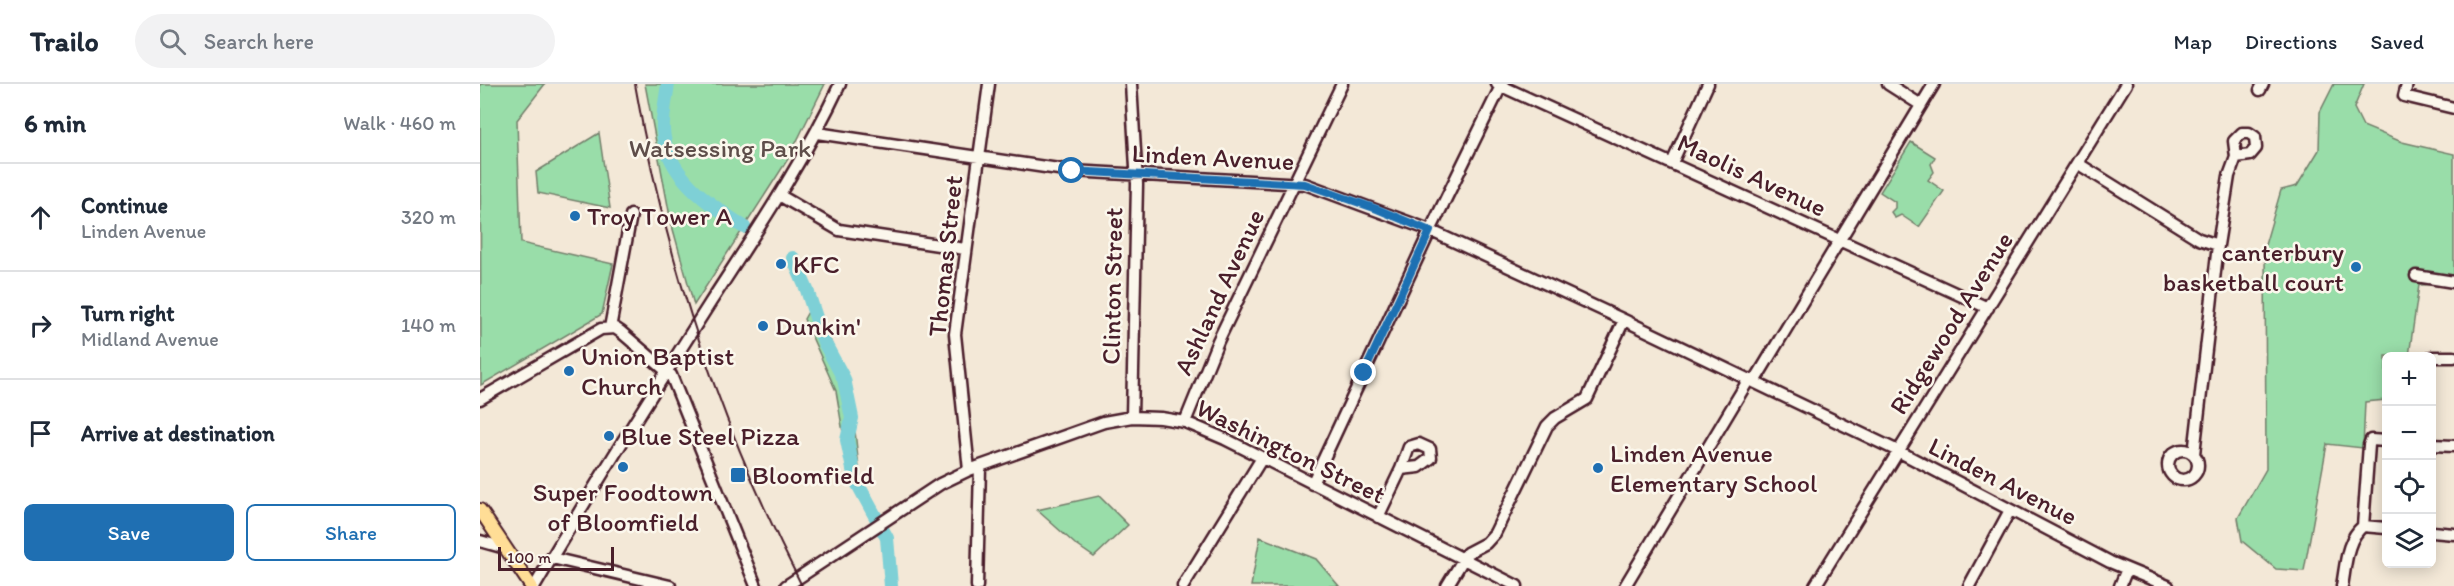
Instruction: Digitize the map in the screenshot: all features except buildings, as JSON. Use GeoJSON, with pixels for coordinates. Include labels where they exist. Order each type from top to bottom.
{"type":"FeatureCollection","features":[{"type":"Feature","properties":{"kind":"main road"},"geometry":{"type":"LineString","coordinates":[[480,510],[533,586]]}},
{"type":"Feature","properties":{"kind":"street"},"geometry":{"type":"LineString","coordinates":[[533,586],[817,133],[840,84]]}},
{"type":"Feature","properties":{"kind":"street","name":"Thomas Street"},"geometry":{"type":"LineString","coordinates":[[977,586],[975,468],[955,334],[989,84]]}},
{"type":"Feature","properties":{"kind":"street","name":"Clinton Street"},"geometry":{"type":"LineString","coordinates":[[1131,84],[1136,175],[1132,417]]}},
{"type":"Feature","properties":{"kind":"street","name":"Ashland Avenue"},"geometry":{"type":"LineString","coordinates":[[1185,422],[1218,341],[1342,84]]}},
{"type":"Feature","properties":{"kind":"street"},"geometry":{"type":"LineString","coordinates":[[1672,163],[1708,84]]}},
{"type":"Feature","properties":{"kind":"street"},"geometry":{"type":"LineString","coordinates":[[1888,84],[1921,105]]}},
{"type":"Feature","properties":{"kind":"street"},"geometry":{"type":"LineString","coordinates":[[1625,586],[1934,84]]}},
{"type":"Feature","properties":{"kind":"street","name":"Ridgewood Avenue"},"geometry":{"type":"LineString","coordinates":[[1815,586],[2126,84]]}},
{"type":"Feature","properties":{"kind":"street"},"geometry":{"type":"LineString","coordinates":[[2408,84],[2404,96],[2454,108]]}},
{"type":"Feature","properties":{"kind":"street"},"geometry":{"type":"LineString","coordinates":[[1312,484],[1500,85]]}},
{"type":"Feature","properties":{"kind":"street","name":"Maolis Avenue"},"geometry":{"type":"LineString","coordinates":[[1500,85],[1988,308]]}},
{"type":"Feature","properties":{"kind":"street","name":"Linden Avenue"},"geometry":{"type":"LineString","coordinates":[[817,133],[1072,171],[1305,184],[1377,209],[1430,231],[1624,320],[1898,451],[2127,569],[2168,586]]}},
{"type":"Feature","properties":{"kind":"street"},"geometry":{"type":"LineString","coordinates":[[2194,454],[2218,245],[2229,176],[2236,157]]}},
{"type":"Feature","properties":{"kind":"street"},"geometry":{"type":"LineString","coordinates":[[2077,163],[2199,239],[2218,245]]}},
{"type":"Feature","properties":{"kind":"street"},"geometry":{"type":"LineString","coordinates":[[779,195],[839,230],[966,249]]}},
{"type":"Feature","properties":{"kind":"street"},"geometry":{"type":"LineString","coordinates":[[610,328],[631,215]]}},
{"type":"Feature","properties":{"kind":"street"},"geometry":{"type":"LineString","coordinates":[[2416,276],[2454,282]]}},
{"type":"Feature","properties":{"kind":"street"},"geometry":{"type":"LineString","coordinates":[[1447,586],[1467,553],[1486,543],[1495,533],[1547,426],[1555,418],[1587,399],[1624,320]]}},
{"type":"Feature","properties":{"kind":"street"},"geometry":{"type":"LineString","coordinates":[[480,399],[602,329],[610,328],[621,332],[671,375],[750,580],[756,586]]}},
{"type":"Feature","properties":{"kind":"street"},"geometry":{"type":"LineString","coordinates":[[2436,357],[2454,357]]}},
{"type":"Feature","properties":{"kind":"street"},"geometry":{"type":"LineString","coordinates":[[480,393],[492,392]]}},
{"type":"Feature","properties":{"kind":"street","name":"Washington Street"},"geometry":{"type":"LineString","coordinates":[[786,586],[940,484],[975,468],[1104,422],[1132,417],[1185,422],[1225,439],[1517,586]]}},
{"type":"Feature","properties":{"kind":"street"},"geometry":{"type":"LineString","coordinates":[[2342,586],[2350,544],[2354,533],[2362,526],[2371,440],[2382,441]]}},
{"type":"Feature","properties":{"kind":"street"},"geometry":{"type":"LineString","coordinates":[[2436,445],[2454,446]]}},
{"type":"Feature","properties":{"kind":"street"},"geometry":{"type":"LineString","coordinates":[[1183,586],[1262,458]]}},
{"type":"Feature","properties":{"kind":"street"},"geometry":{"type":"LineString","coordinates":[[1378,517],[1401,470]]}},
{"type":"Feature","properties":{"kind":"street"},"geometry":{"type":"LineString","coordinates":[[1969,586],[2010,510]]}},
{"type":"Feature","properties":{"kind":"street"},"geometry":{"type":"LineString","coordinates":[[2362,526],[2382,528]]}},
{"type":"Feature","properties":{"kind":"street"},"geometry":{"type":"LineString","coordinates":[[2436,532],[2454,534]]}},
{"type":"Feature","properties":{"kind":"street"},"geometry":{"type":"LineString","coordinates":[[480,541],[505,548]]}},
{"type":"Feature","properties":{"kind":"street"},"geometry":{"type":"LineString","coordinates":[[552,558],[670,586]]}},
{"type":"Feature","properties":{"kind":"street"},"geometry":{"type":"LineString","coordinates":[[2120,586],[2127,569]]}},
{"type":"Feature","properties":{"kind":"green space"},"geometry":{"type":"Polygon","coordinates":[[[480,84],[545,84],[517,120],[521,243],[613,264],[602,314],[481,385],[480,84]]]}},
{"type":"Feature","properties":{"kind":"green space","name":"Watsessing Park"},"geometry":{"type":"Polygon","coordinates":[[[645,84],[825,84],[788,159],[694,305],[671,222],[645,84]]]}},
{"type":"Feature","properties":{"kind":"green space"},"geometry":{"type":"Polygon","coordinates":[[[2334,84],[2364,84],[2354,108],[2363,126],[2402,142],[2454,154],[2454,284],[2419,285],[2410,352],[2382,352],[2382,400],[2365,402],[2363,448],[2327,444],[2304,571],[2276,569],[2242,541],[2238,518],[2266,469],[2265,245],[2281,190],[2297,186],[2319,150],[2320,112],[2334,84]]]}},
{"type":"Feature","properties":{"kind":"green space"},"geometry":{"type":"Polygon","coordinates":[[[599,133],[610,208],[538,193],[536,172],[599,133]]]}},
{"type":"Feature","properties":{"kind":"green space"},"geometry":{"type":"Polygon","coordinates":[[[1911,142],[1935,157],[1931,164],[1934,172],[1928,180],[1944,191],[1919,227],[1901,215],[1895,218],[1891,212],[1895,208],[1895,202],[1880,192],[1911,142]]]}},
{"type":"Feature","properties":{"kind":"green space"},"geometry":{"type":"Polygon","coordinates":[[[808,282],[851,394],[859,468],[851,480],[836,391],[804,319],[809,310],[808,282]]]}},
{"type":"Feature","properties":{"kind":"green space"},"geometry":{"type":"Polygon","coordinates":[[[1099,496],[1128,525],[1094,557],[1075,544],[1037,510],[1099,496]]]}},
{"type":"Feature","properties":{"kind":"green space"},"geometry":{"type":"Polygon","coordinates":[[[1260,537],[1316,559],[1339,586],[1251,586],[1260,537]]]}},
{"type":"Feature","properties":{"kind":"waterway"},"geometry":{"type":"LineString","coordinates":[[668,84],[663,130],[672,161],[692,187],[717,209],[744,227]]}},
{"type":"Feature","properties":{"kind":"waterway"},"geometry":{"type":"LineString","coordinates":[[793,258],[807,290],[824,342],[844,379],[852,418],[847,440],[855,479],[887,538],[891,586]]}},
{"type":"Feature","properties":{"kind":"railway"},"geometry":{"type":"LineString","coordinates":[[635,84],[662,214],[699,341],[746,466],[802,586]]}},
{"type":"Feature","properties":{"kind":"place","name":"Troy Tower A"},"geometry":{"type":"Point","coordinates":[575,216]}},
{"type":"Feature","properties":{"kind":"place","name":"KFC"},"geometry":{"type":"Point","coordinates":[781,264]}},
{"type":"Feature","properties":{"kind":"place","name":"canterbury basketball court"},"geometry":{"type":"Point","coordinates":[2356,267]}},
{"type":"Feature","properties":{"kind":"place","name":"Dunkin'"},"geometry":{"type":"Point","coordinates":[763,326]}},
{"type":"Feature","properties":{"kind":"place","name":"Union Baptist Church"},"geometry":{"type":"Point","coordinates":[569,371]}},
{"type":"Feature","properties":{"kind":"place","name":"Blue Steel Pizza"},"geometry":{"type":"Point","coordinates":[609,436]}},
{"type":"Feature","properties":{"kind":"place","name":"Super Foodtown of Bloomfield"},"geometry":{"type":"Point","coordinates":[623,467]}},
{"type":"Feature","properties":{"kind":"place","name":"Linden Avenue Elementary School"},"geometry":{"type":"Point","coordinates":[1598,468]}},
{"type":"Feature","properties":{"kind":"place","name":"Bloomfield"},"geometry":{"type":"Point","coordinates":[738,475]}},
{"type":"Feature","properties":{"kind":"route"},"geometry":{"type":"LineString","coordinates":[[1072,171],[1305,184],[1377,209],[1430,231],[1364,373]]}}]}
